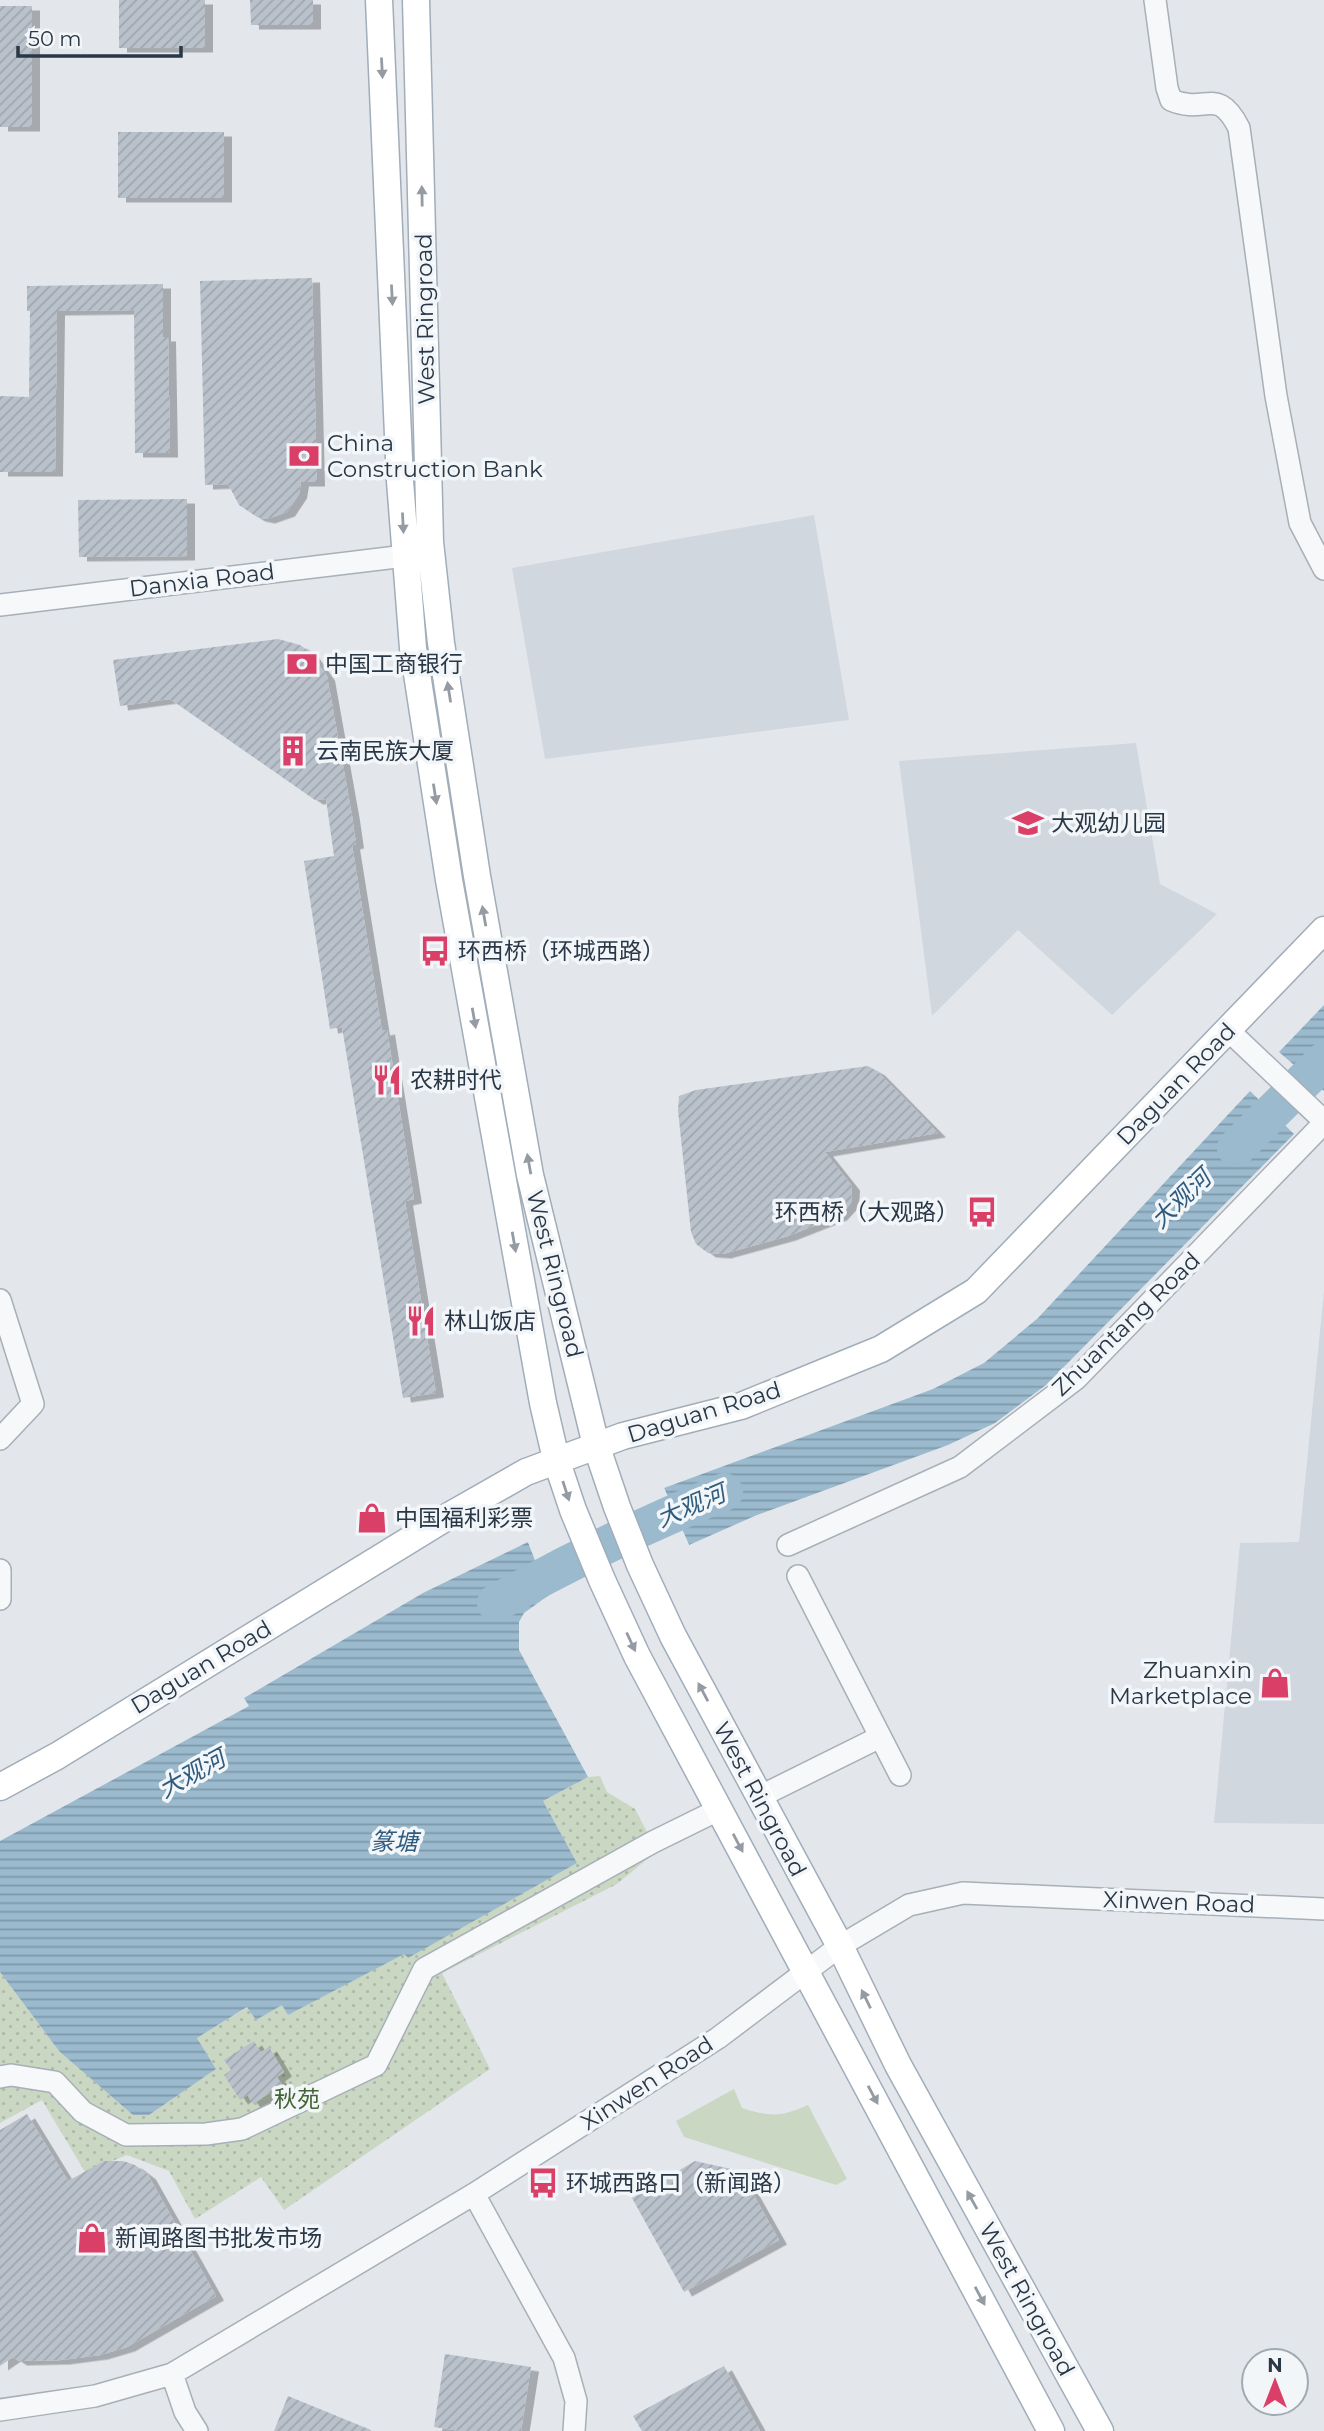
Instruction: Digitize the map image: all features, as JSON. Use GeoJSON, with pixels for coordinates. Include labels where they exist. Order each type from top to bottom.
{"type":"FeatureCollection","features":[{"type":"Feature","properties":{"kind":"main road","name":"West Ringroad"},"geometry":{"type":"LineString","coordinates":[[379,0],[405,556],[413,648],[449,880],[541,1390],[556,1459],[578,1522],[637,1656],[1051,2431]]}},
{"type":"Feature","properties":{"kind":"main road","name":"West Ringroad"},"geometry":{"type":"LineString","coordinates":[[416,0],[430,542],[441,643],[477,876],[530,1175],[596,1445],[640,1565],[673,1636],[840,1946],[898,2065],[1100,2431]]}},
{"type":"Feature","properties":{"kind":"main road","name":"Daguan Road"},"geometry":{"type":"LineString","coordinates":[[0,1787],[57,1756],[491,1490],[526,1472],[596,1445],[741,1406],[881,1349],[976,1291],[1324,930]]}},
{"type":"Feature","properties":{"kind":"street"},"geometry":{"type":"LineString","coordinates":[[1155,0],[1171,100],[1184,106],[1218,103],[1231,111],[1240,128],[1276,396],[1300,523],[1324,569]]}},
{"type":"Feature","properties":{"kind":"street","name":"Danxia Road"},"geometry":{"type":"LineString","coordinates":[[0,605],[405,556]]}},
{"type":"Feature","properties":{"kind":"street"},"geometry":{"type":"LineString","coordinates":[[1228,1030],[1324,1122]]}},
{"type":"Feature","properties":{"kind":"street","name":"Zhuantang Road"},"geometry":{"type":"LineString","coordinates":[[788,1545],[960,1467],[1076,1379],[1324,1122]]}},
{"type":"Feature","properties":{"kind":"street"},"geometry":{"type":"LineString","coordinates":[[0,1300],[33,1404],[0,1439]]}},
{"type":"Feature","properties":{"kind":"street"},"geometry":{"type":"LineString","coordinates":[[0,1570],[0,1598]]}},
{"type":"Feature","properties":{"kind":"street"},"geometry":{"type":"LineString","coordinates":[[798,1576],[900,1775]]}},
{"type":"Feature","properties":{"kind":"street"},"geometry":{"type":"LineString","coordinates":[[759,1797],[880,1737]]}},
{"type":"Feature","properties":{"kind":"street"},"geometry":{"type":"LineString","coordinates":[[0,2077],[11,2075],[55,2082],[83,2112],[126,2135],[206,2134],[242,2129],[376,2065],[424,1969],[653,1842],[720,1809]]}},
{"type":"Feature","properties":{"kind":"street","name":"Xinwen Road"},"geometry":{"type":"LineString","coordinates":[[0,2410],[95,2396],[172,2374],[474,2194],[718,2038],[840,1946],[909,1905],[963,1893],[1324,1909]]}},
{"type":"Feature","properties":{"kind":"street"},"geometry":{"type":"LineString","coordinates":[[474,2194],[564,2358],[576,2401],[574,2431]]}},
{"type":"Feature","properties":{"kind":"street"},"geometry":{"type":"LineString","coordinates":[[172,2374],[185,2412],[197,2431]]}},
{"type":"Feature","properties":{"kind":"shaded area"},"geometry":{"type":"Polygon","coordinates":[[[814,515],[849,720],[545,759],[512,568],[814,515]]]}},
{"type":"Feature","properties":{"kind":"shaded area","name":"大观幼儿园"},"geometry":{"type":"Polygon","coordinates":[[[1136,743],[1160,884],[1217,914],[1112,1015],[1018,930],[932,1016],[899,761],[1136,743]]]}},
{"type":"Feature","properties":{"kind":"shaded area","name":"Zhuanxin Marketplace"},"geometry":{"type":"Polygon","coordinates":[[[1324,1291],[1324,1824],[1214,1823],[1240,1543],[1299,1542],[1324,1291]]]}},
{"type":"Feature","properties":{"kind":"green space","name":"秋苑"},"geometry":{"type":"Polygon","coordinates":[[[600,1776],[607,1792],[635,1809],[657,1851],[617,1884],[442,1973],[490,2069],[284,2210],[261,2177],[195,2219],[169,2171],[127,2155],[85,2172],[42,2100],[0,2123],[0,1972],[59,2051],[149,2115],[216,2069],[197,2038],[248,2007],[256,2020],[282,2004],[288,2015],[404,1953],[407,1958],[577,1863],[543,1801],[588,1777],[600,1776]]]}},
{"type":"Feature","properties":{"kind":"green space"},"geometry":{"type":"Polygon","coordinates":[[[734,2089],[742,2108],[761,2113],[783,2114],[808,2105],[847,2179],[836,2185],[684,2137],[676,2121],[734,2089]]]}},
{"type":"Feature","properties":{"kind":"water"},"geometry":{"type":"Polygon","coordinates":[[[1324,1005],[1324,1091],[1279,1052],[1324,1005]]]}},
{"type":"Feature","properties":{"kind":"water"},"geometry":{"type":"Polygon","coordinates":[[[1250,1091],[1294,1134],[1046,1385],[995,1423],[948,1445],[757,1515],[689,1545],[664,1488],[933,1389],[984,1363],[1038,1318],[1250,1091]]]}},
{"type":"Feature","properties":{"kind":"water","name":"篆塘"},"geometry":{"type":"Polygon","coordinates":[[[528,1542],[549,1595],[524,1613],[519,1622],[519,1650],[588,1777],[543,1801],[577,1863],[408,1958],[404,1954],[288,2015],[282,2005],[256,2020],[247,2007],[197,2038],[216,2069],[149,2115],[133,2115],[59,2051],[0,1972],[0,1841],[249,1706],[244,1698],[423,1593],[528,1542]]]}},
{"type":"Feature","properties":{"kind":"pier"},"geometry":{"type":"Polygon","coordinates":[[[664,1488],[689,1545],[685,1546],[661,1489],[664,1488]]]}},
{"type":"Feature","properties":{"kind":"pier"},"geometry":{"type":"Polygon","coordinates":[[[531,1540],[552,1594],[550,1599],[528,1542],[531,1540]]]}},
{"type":"Feature","properties":{"kind":"building"},"geometry":{"type":"Polygon","coordinates":[[[119,0],[205,0],[205,48],[119,48],[119,0]]]}},
{"type":"Feature","properties":{"kind":"building"},"geometry":{"type":"Polygon","coordinates":[[[250,0],[313,0],[313,25],[251,25],[250,0]]]}},
{"type":"Feature","properties":{"kind":"building"},"geometry":{"type":"Polygon","coordinates":[[[0,6],[32,6],[32,127],[0,127],[0,6]]]}},
{"type":"Feature","properties":{"kind":"building"},"geometry":{"type":"Polygon","coordinates":[[[118,132],[224,132],[224,198],[118,198],[118,132]]]}},
{"type":"Feature","properties":{"kind":"building"},"geometry":{"type":"Polygon","coordinates":[[[312,278],[317,482],[301,482],[299,494],[287,512],[267,519],[257,517],[239,505],[228,484],[205,485],[200,281],[312,278]]]}},
{"type":"Feature","properties":{"kind":"building"},"geometry":{"type":"Polygon","coordinates":[[[163,284],[163,337],[168,337],[170,453],[135,453],[134,310],[57,311],[55,472],[0,472],[0,396],[29,397],[30,311],[27,311],[27,286],[163,284]]]}},
{"type":"Feature","properties":{"kind":"building"},"geometry":{"type":"Polygon","coordinates":[[[187,499],[187,556],[79,557],[78,500],[187,499]]]}},
{"type":"Feature","properties":{"kind":"building"},"geometry":{"type":"Polygon","coordinates":[[[278,639],[300,645],[310,652],[327,676],[352,816],[356,844],[352,845],[382,1031],[387,1030],[414,1199],[405,1201],[436,1393],[403,1398],[342,1027],[330,1029],[304,861],[334,856],[326,799],[315,800],[170,699],[120,706],[113,660],[278,639]]]}},
{"type":"Feature","properties":{"kind":"building"},"geometry":{"type":"Polygon","coordinates":[[[868,1066],[877,1071],[938,1133],[825,1152],[852,1186],[851,1203],[839,1216],[788,1236],[723,1254],[708,1253],[696,1244],[691,1232],[678,1111],[679,1096],[696,1090],[868,1066]]]}},
{"type":"Feature","properties":{"kind":"building"},"geometry":{"type":"Polygon","coordinates":[[[254,2041],[261,2052],[269,2047],[284,2072],[277,2077],[282,2085],[253,2104],[247,2095],[240,2100],[224,2075],[231,2070],[224,2060],[254,2041]]]}},
{"type":"Feature","properties":{"kind":"building","name":"新闻路图书批发市场"},"geometry":{"type":"Polygon","coordinates":[[[27,2114],[68,2181],[104,2161],[123,2161],[135,2165],[148,2175],[216,2296],[127,2347],[100,2355],[62,2360],[19,2361],[13,2357],[0,2366],[0,2130],[27,2114]]]}},
{"type":"Feature","properties":{"kind":"building"},"geometry":{"type":"Polygon","coordinates":[[[695,2161],[740,2171],[779,2240],[684,2292],[632,2198],[695,2161]]]}},
{"type":"Feature","properties":{"kind":"building"},"geometry":{"type":"Polygon","coordinates":[[[445,2354],[531,2367],[521,2431],[460,2431],[434,2427],[445,2354]]]}},
{"type":"Feature","properties":{"kind":"building"},"geometry":{"type":"Polygon","coordinates":[[[724,2366],[760,2431],[642,2431],[633,2416],[724,2366]]]}},
{"type":"Feature","properties":{"kind":"building"},"geometry":{"type":"Polygon","coordinates":[[[288,2396],[371,2430],[371,2431],[274,2431],[288,2396]]]}},
{"type":"Feature","properties":{"kind":"waterway","name":"大观河"},"geometry":{"type":"LineString","coordinates":[[1236,1148],[1324,1061]]}},
{"type":"Feature","properties":{"kind":"waterway","name":"大观河"},"geometry":{"type":"LineString","coordinates":[[496,1603],[608,1544],[724,1492]]}},
{"type":"Feature","properties":{"kind":"place","name":"China Construction Bank"},"geometry":{"type":"Point","coordinates":[304,456]}},
{"type":"Feature","properties":{"kind":"place","name":"中国工商银行"},"geometry":{"type":"Point","coordinates":[302,664]}},
{"type":"Feature","properties":{"kind":"place","name":"云南民族大厦"},"geometry":{"type":"Point","coordinates":[293,751]}},
{"type":"Feature","properties":{"kind":"place","name":"大观幼儿园"},"geometry":{"type":"Point","coordinates":[1028,823]}},
{"type":"Feature","properties":{"kind":"place","name":"环西桥（环城西路）"},"geometry":{"type":"Point","coordinates":[435,951]}},
{"type":"Feature","properties":{"kind":"place","name":"农耕时代"},"geometry":{"type":"Point","coordinates":[387,1080]}},
{"type":"Feature","properties":{"kind":"place","name":"环西桥（大观路）"},"geometry":{"type":"Point","coordinates":[982,1212]}},
{"type":"Feature","properties":{"kind":"place","name":"林山饭店"},"geometry":{"type":"Point","coordinates":[421,1321]}},
{"type":"Feature","properties":{"kind":"place","name":"中国福利彩票"},"geometry":{"type":"Point","coordinates":[372,1518]}},
{"type":"Feature","properties":{"kind":"place","name":"Zhuanxin Marketplace"},"geometry":{"type":"Point","coordinates":[1275,1683]}},
{"type":"Feature","properties":{"kind":"place","name":"环城西路口（新闻路）"},"geometry":{"type":"Point","coordinates":[543,2183]}},
{"type":"Feature","properties":{"kind":"place","name":"新闻路图书批发市场"},"geometry":{"type":"Point","coordinates":[92,2238]}}]}
